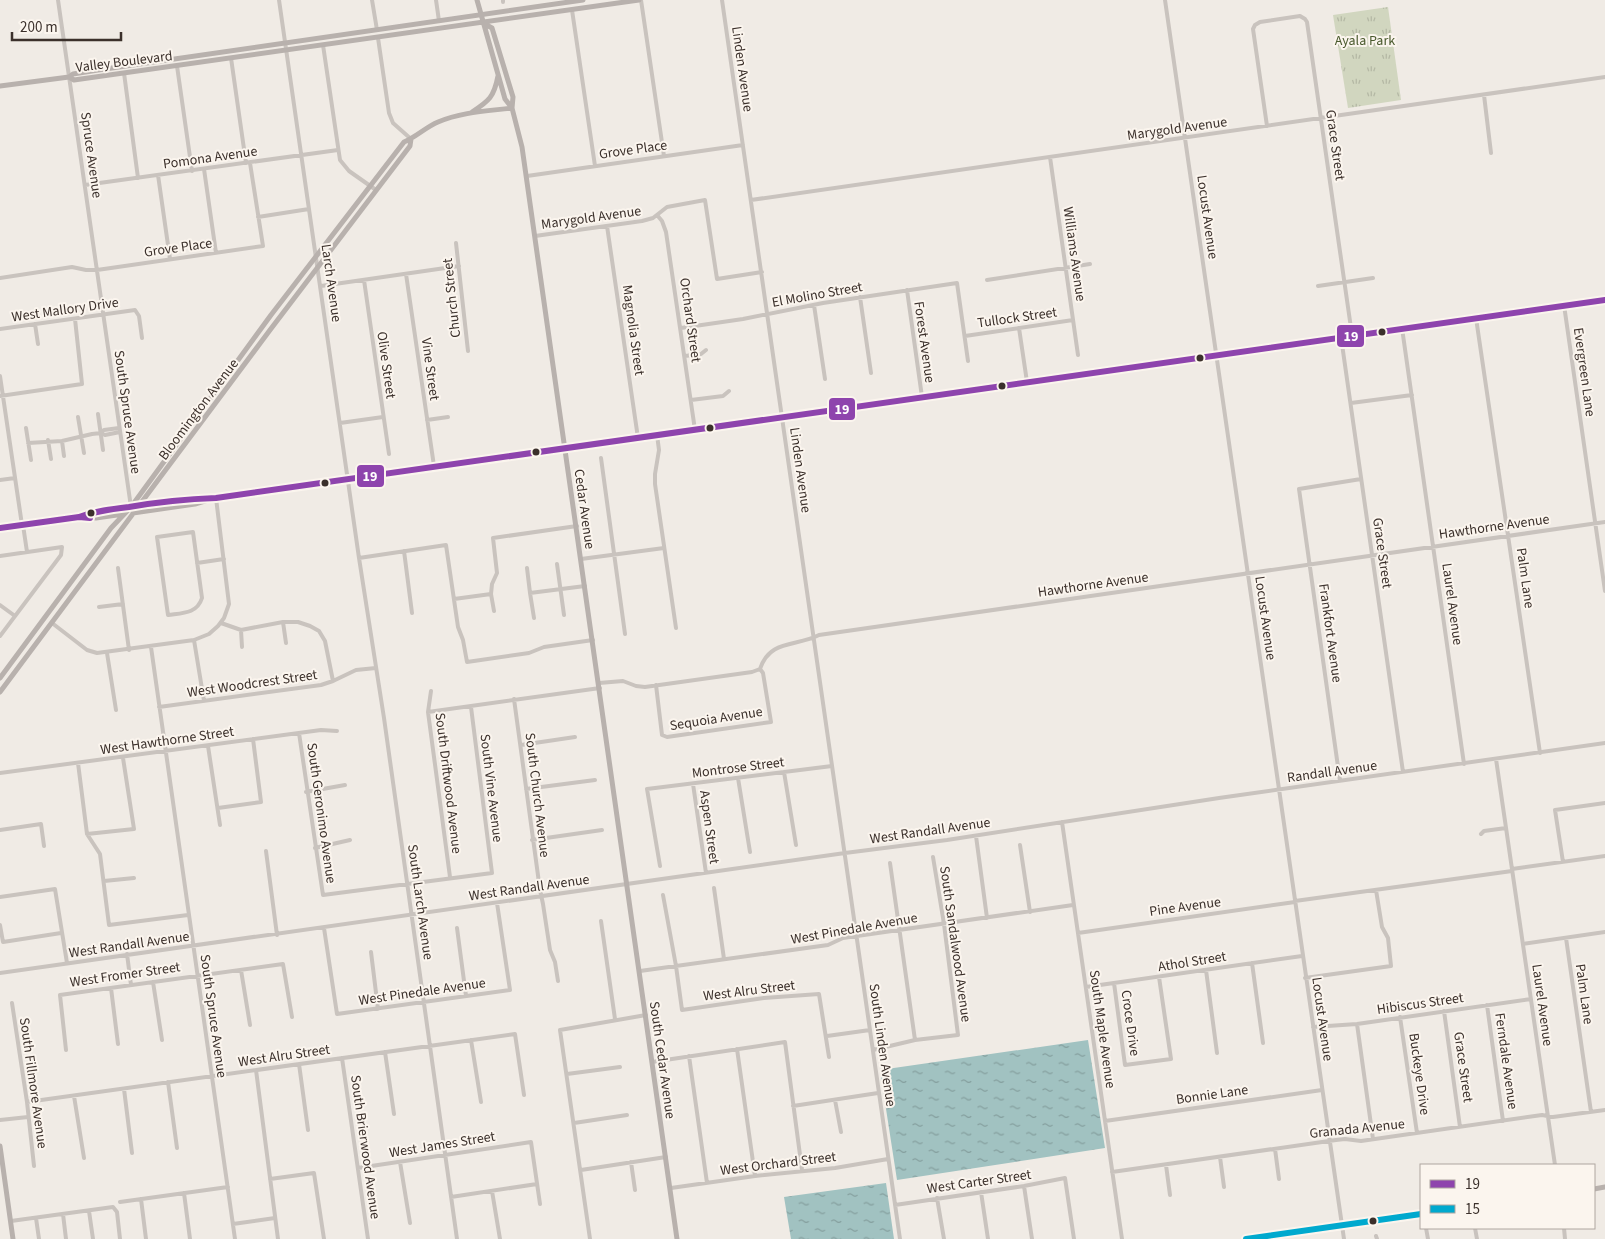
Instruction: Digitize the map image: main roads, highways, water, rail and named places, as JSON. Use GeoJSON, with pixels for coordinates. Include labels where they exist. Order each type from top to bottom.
{"type":"FeatureCollection","features":[{"type":"Feature","properties":{"kind":"main road","name":"Cedar Avenue"},"geometry":{"type":"LineString","coordinates":[[477,0],[498,76],[506,99],[512,108]]}},
{"type":"Feature","properties":{"kind":"main road","name":"Valley Boulevard"},"geometry":{"type":"LineString","coordinates":[[583,0],[73,74],[69,77],[74,80],[640,0]]}},
{"type":"Feature","properties":{"kind":"main road","name":"Cedar Avenue"},"geometry":{"type":"LineString","coordinates":[[483,23],[492,28],[512,97],[512,108],[527,176],[628,884]]}},
{"type":"Feature","properties":{"kind":"main road"},"geometry":{"type":"LineString","coordinates":[[468,114],[490,99],[496,88],[498,76]]}},
{"type":"Feature","properties":{"kind":"main road"},"geometry":{"type":"LineString","coordinates":[[0,86],[69,77]]}},
{"type":"Feature","properties":{"kind":"main road","name":"Bloomington Avenue"},"geometry":{"type":"LineString","coordinates":[[0,692],[52,623],[248,347],[404,142],[436,122],[453,116],[512,108]]}},
{"type":"Feature","properties":{"kind":"main road","name":"Bloomington Avenue"},"geometry":{"type":"LineString","coordinates":[[132,510],[139,506],[410,146],[411,139]]}},
{"type":"Feature","properties":{"kind":"main road"},"geometry":{"type":"LineString","coordinates":[[80,517],[92,512],[195,504],[216,498],[434,466],[1605,300]]}},
{"type":"Feature","properties":{"kind":"main road"},"geometry":{"type":"LineString","coordinates":[[248,347],[255,352]]}},
{"type":"Feature","properties":{"kind":"main road"},"geometry":{"type":"LineString","coordinates":[[202,422],[200,418],[208,408],[212,398]]}},
{"type":"Feature","properties":{"kind":"main road"},"geometry":{"type":"LineString","coordinates":[[150,490],[152,499],[157,503]]}},
{"type":"Feature","properties":{"kind":"main road"},"geometry":{"type":"LineString","coordinates":[[139,506],[196,498],[216,498]]}},
{"type":"Feature","properties":{"kind":"main road"},"geometry":{"type":"LineString","coordinates":[[0,528],[80,517],[124,514],[132,510]]}},
{"type":"Feature","properties":{"kind":"main road"},"geometry":{"type":"LineString","coordinates":[[0,678],[111,528],[124,514]]}},
{"type":"Feature","properties":{"kind":"main road"},"geometry":{"type":"LineString","coordinates":[[106,516],[110,521],[111,528]]}},
{"type":"Feature","properties":{"kind":"main road","name":"South Cedar Avenue"},"geometry":{"type":"LineString","coordinates":[[628,884],[677,1239]]}},
{"type":"Feature","properties":{"kind":"main road"},"geometry":{"type":"LineString","coordinates":[[0,1146],[2,1172],[14,1239]]}},
{"type":"Feature","properties":{"kind":"main road"},"geometry":{"type":"LineString","coordinates":[[1246,1239],[1420,1214]]}},
{"type":"Feature","properties":{"kind":"water"},"geometry":{"type":"Polygon","coordinates":[[[1088,1040],[1105,1148],[897,1180],[880,1070],[1088,1040]]]}},
{"type":"Feature","properties":{"kind":"water"},"geometry":{"type":"Polygon","coordinates":[[[886,1183],[894,1239],[791,1239],[784,1197],[886,1183]]]}},
{"type":"Feature","properties":{"kind":"park label","name":"Ayala Park"},"geometry":{"type":"Point","coordinates":[1365,40]}}]}
